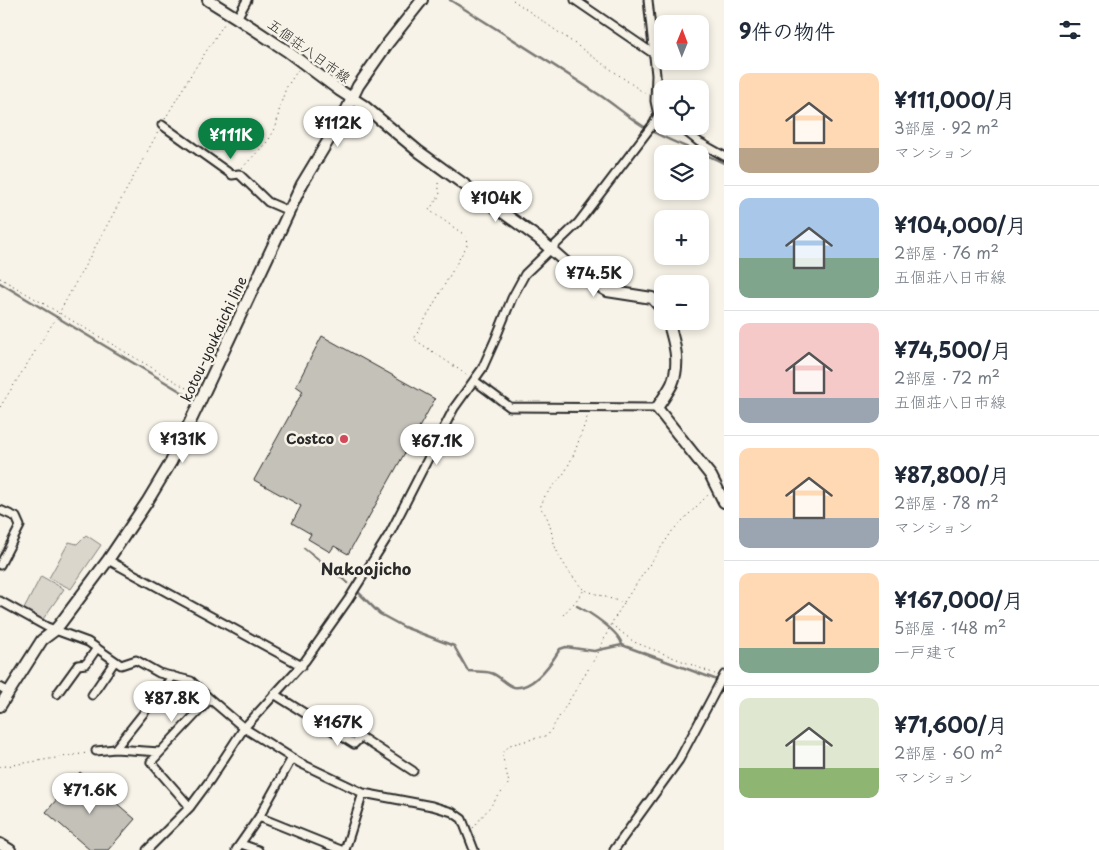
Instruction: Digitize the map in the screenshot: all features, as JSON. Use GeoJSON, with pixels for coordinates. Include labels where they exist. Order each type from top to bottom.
{"type":"FeatureCollection","features":[{"type":"Feature","properties":{"kind":"main road","name":"五個荘八日市線"},"geometry":{"type":"LineString","coordinates":[[208,0],[364,106],[418,151],[510,217],[580,276],[607,291],[652,298],[654,300]]}},
{"type":"Feature","properties":{"kind":"main road","name":"kotou-youkaichi line"},"geometry":{"type":"LineString","coordinates":[[0,706],[5,689],[42,640],[54,631],[108,560],[171,462],[302,184],[358,86],[388,43],[422,0]]}},
{"type":"Feature","properties":{"kind":"main road"},"geometry":{"type":"LineString","coordinates":[[671,330],[674,338],[677,368],[672,384],[657,408],[711,476],[724,502]]}},
{"type":"Feature","properties":{"kind":"main road"},"geometry":{"type":"LineString","coordinates":[[0,844],[10,850]]}},
{"type":"Feature","properties":{"kind":"street"},"geometry":{"type":"LineString","coordinates":[[234,16],[247,0]]}},
{"type":"Feature","properties":{"kind":"street"},"geometry":{"type":"LineString","coordinates":[[575,0],[654,54]]}},
{"type":"Feature","properties":{"kind":"street"},"geometry":{"type":"LineString","coordinates":[[648,0],[654,54]]}},
{"type":"Feature","properties":{"kind":"street"},"geometry":{"type":"LineString","coordinates":[[147,850],[190,807],[244,728],[302,666],[348,600],[390,533],[454,408],[489,356],[525,274],[578,222],[654,123]]}},
{"type":"Feature","properties":{"kind":"street"},"geometry":{"type":"LineString","coordinates":[[162,125],[234,175],[239,174],[268,202],[289,211]]}},
{"type":"Feature","properties":{"kind":"street"},"geometry":{"type":"LineString","coordinates":[[690,135],[724,156]]}},
{"type":"Feature","properties":{"kind":"street"},"geometry":{"type":"LineString","coordinates":[[472,379],[510,407],[657,408]]}},
{"type":"Feature","properties":{"kind":"street"},"geometry":{"type":"LineString","coordinates":[[0,510],[16,517],[20,526],[0,565]]}},
{"type":"Feature","properties":{"kind":"street"},"geometry":{"type":"LineString","coordinates":[[108,560],[302,666]]}},
{"type":"Feature","properties":{"kind":"street"},"geometry":{"type":"LineString","coordinates":[[0,601],[54,631],[88,642],[121,665],[136,660],[159,673],[191,681],[244,728],[292,758],[363,793],[432,806],[452,812],[462,820],[474,850]]}},
{"type":"Feature","properties":{"kind":"street"},"geometry":{"type":"LineString","coordinates":[[57,694],[78,666],[86,664],[97,648]]}},
{"type":"Feature","properties":{"kind":"street"},"geometry":{"type":"LineString","coordinates":[[92,695],[115,661]]}},
{"type":"Feature","properties":{"kind":"street"},"geometry":{"type":"LineString","coordinates":[[114,749],[172,676]]}},
{"type":"Feature","properties":{"kind":"street"},"geometry":{"type":"LineString","coordinates":[[614,850],[679,760],[723,676]]}},
{"type":"Feature","properties":{"kind":"street"},"geometry":{"type":"LineString","coordinates":[[274,694],[354,744],[361,737],[413,771]]}},
{"type":"Feature","properties":{"kind":"street"},"geometry":{"type":"LineString","coordinates":[[190,807],[151,762],[210,699]]}},
{"type":"Feature","properties":{"kind":"street"},"geometry":{"type":"LineString","coordinates":[[96,752],[114,749],[160,752]]}},
{"type":"Feature","properties":{"kind":"street"},"geometry":{"type":"LineString","coordinates":[[258,850],[238,847],[259,817],[292,758]]}},
{"type":"Feature","properties":{"kind":"street"},"geometry":{"type":"LineString","coordinates":[[345,850],[363,793]]}},
{"type":"Feature","properties":{"kind":"street"},"geometry":{"type":"LineString","coordinates":[[259,817],[341,850]]}},
{"type":"Feature","properties":{"kind":"path"},"geometry":{"type":"LineString","coordinates":[[513,0],[654,99]]}},
{"type":"Feature","properties":{"kind":"path"},"geometry":{"type":"LineString","coordinates":[[0,407],[59,314],[192,73],[234,16]]}},
{"type":"Feature","properties":{"kind":"path"},"geometry":{"type":"LineString","coordinates":[[234,175],[268,141],[276,127],[286,88],[302,63]]}},
{"type":"Feature","properties":{"kind":"path"},"geometry":{"type":"LineString","coordinates":[[438,183],[440,195],[429,210],[466,236],[468,245],[414,339],[472,379]]}},
{"type":"Feature","properties":{"kind":"path"},"geometry":{"type":"LineString","coordinates":[[0,278],[202,397]]}},
{"type":"Feature","properties":{"kind":"path"},"geometry":{"type":"LineString","coordinates":[[589,407],[587,420],[574,454],[564,472],[545,496],[540,508],[543,510],[549,524],[556,548],[584,590],[624,603]]}},
{"type":"Feature","properties":{"kind":"path"},"geometry":{"type":"LineString","coordinates":[[468,834],[509,783],[502,754],[510,745],[548,735],[597,655],[611,624],[673,530],[716,487]]}},
{"type":"Feature","properties":{"kind":"path"},"geometry":{"type":"LineString","coordinates":[[563,615],[584,590]]}},
{"type":"Feature","properties":{"kind":"path"},"geometry":{"type":"LineString","coordinates":[[611,624],[634,642],[723,676]]}},
{"type":"Feature","properties":{"kind":"path"},"geometry":{"type":"LineString","coordinates":[[0,767],[96,752]]}},
{"type":"Feature","properties":{"kind":"shaded area"},"geometry":{"type":"Polygon","coordinates":[[[86,535],[101,545],[71,589],[49,578],[69,542],[77,544],[86,535]]]}},
{"type":"Feature","properties":{"kind":"shaded area"},"geometry":{"type":"Polygon","coordinates":[[[41,576],[64,589],[41,622],[23,611],[41,576]]]}},
{"type":"Feature","properties":{"kind":"building","name":"Costco"},"geometry":{"type":"Polygon","coordinates":[[[322,336],[435,399],[348,554],[334,546],[330,552],[308,539],[311,534],[292,523],[301,506],[254,480],[303,391],[296,386],[322,336]]]}},
{"type":"Feature","properties":{"kind":"building"},"geometry":{"type":"Polygon","coordinates":[[[80,772],[135,819],[108,850],[90,850],[46,812],[80,772]]]}},
{"type":"Feature","properties":{"kind":"waterway"},"geometry":{"type":"LineString","coordinates":[[450,0],[598,94],[641,125],[666,139],[724,163]]}},
{"type":"Feature","properties":{"kind":"waterway"},"geometry":{"type":"LineString","coordinates":[[0,283],[185,394]]}},
{"type":"Feature","properties":{"kind":"waterway"},"geometry":{"type":"LineString","coordinates":[[304,548],[348,583]]}},
{"type":"Feature","properties":{"kind":"waterway"},"geometry":{"type":"LineString","coordinates":[[358,592],[380,614],[404,627],[454,646],[468,671],[491,673],[514,687],[521,687],[535,680],[547,668],[560,649],[566,647],[594,651],[622,645],[724,684]]}},
{"type":"Feature","properties":{"kind":"waterway"},"geometry":{"type":"LineString","coordinates":[[577,606],[616,634],[622,645]]}},
{"type":"Feature","properties":{"kind":"place","name":"Costco"},"geometry":{"type":"Point","coordinates":[344,439]}},
{"type":"Feature","properties":{"kind":"district","name":"Nakoojicho"},"geometry":{"type":"Point","coordinates":[366,569]}}]}
